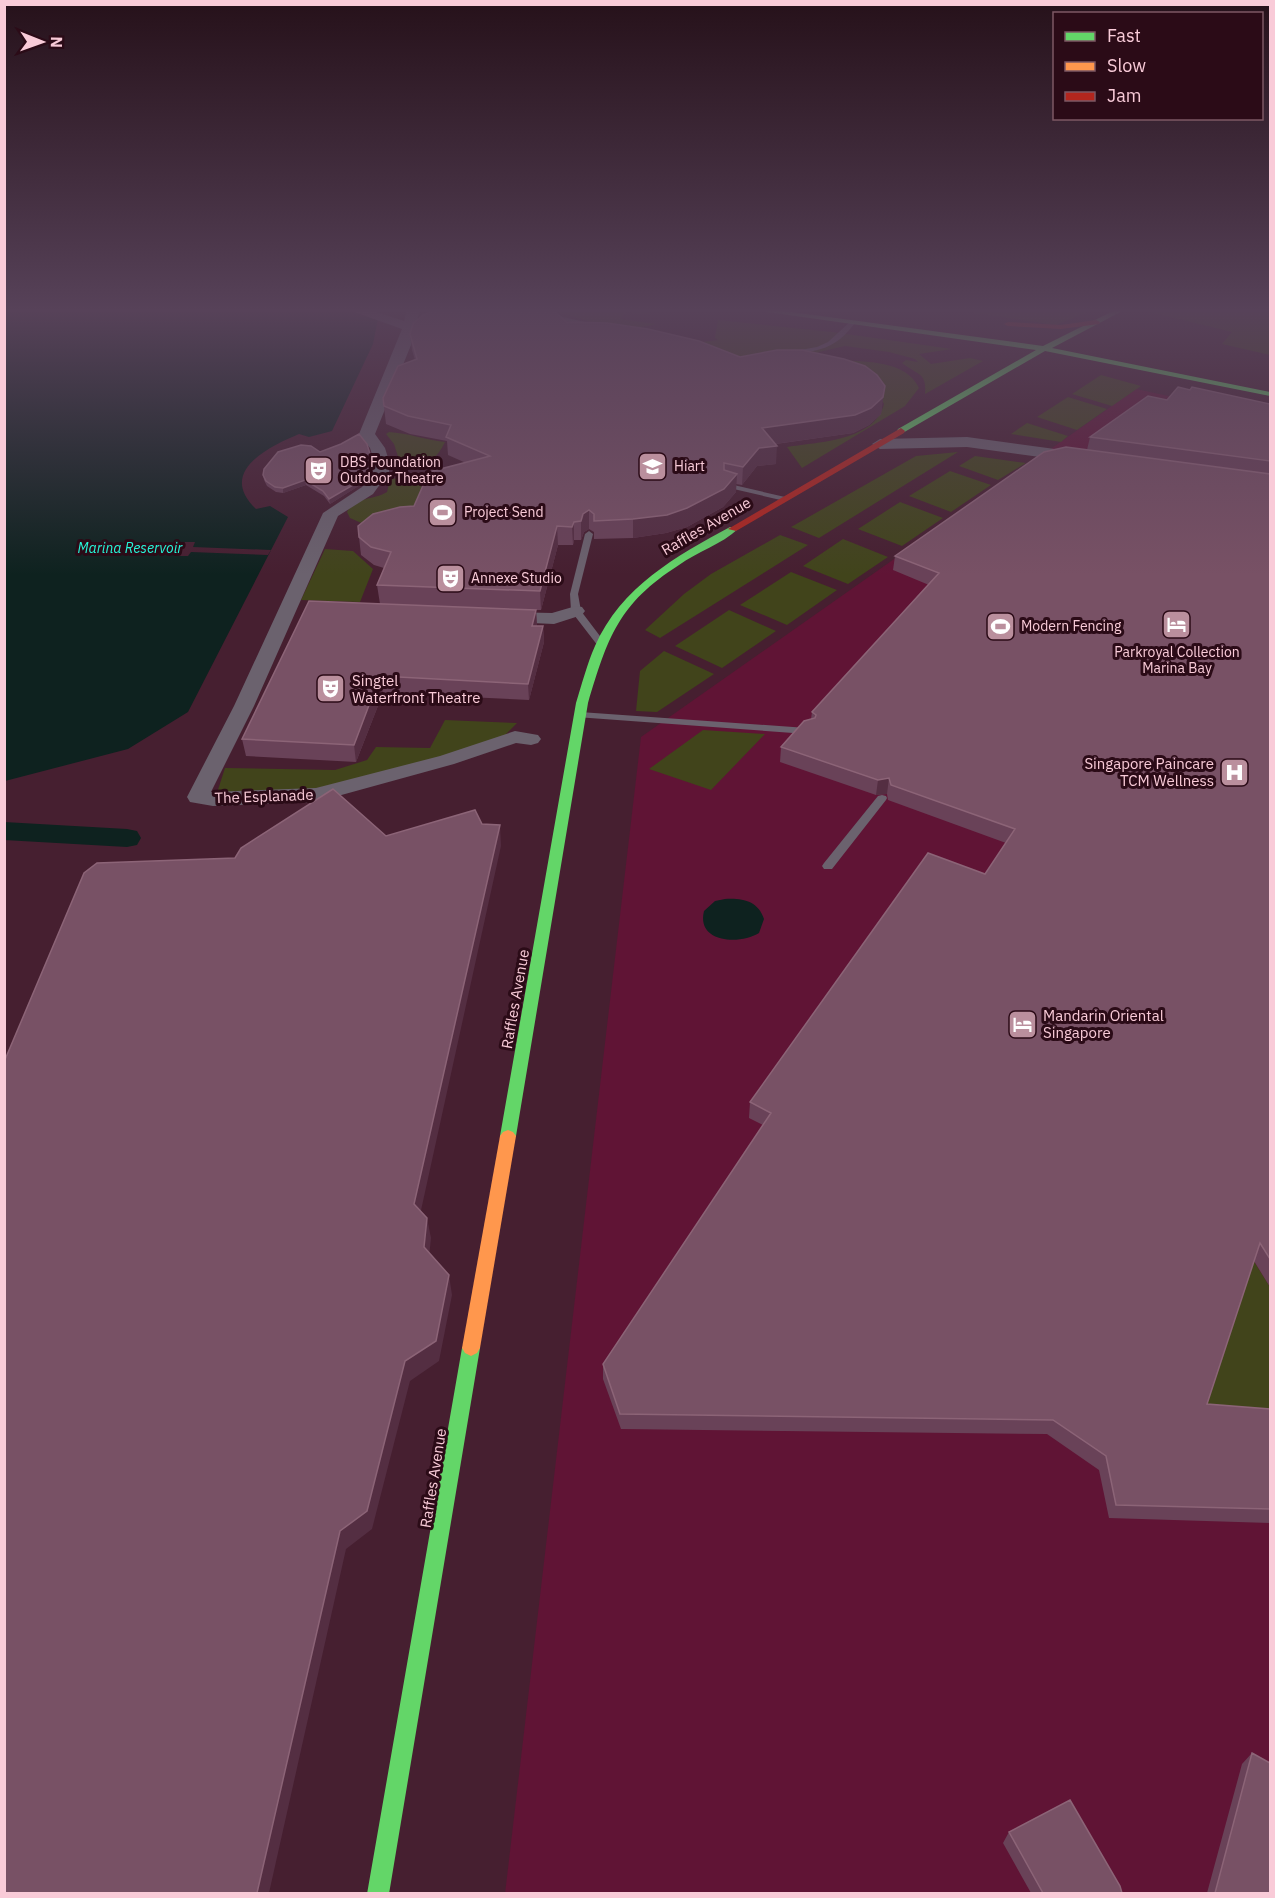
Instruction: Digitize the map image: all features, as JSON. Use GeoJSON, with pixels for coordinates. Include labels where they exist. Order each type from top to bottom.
{"type":"FeatureCollection","features":[{"type":"Feature","properties":{"kind":"main road","name":"Raffles Avenue"},"geometry":{"type":"LineString","coordinates":[[378,1893],[580,714],[601,644],[626,604],[648,581],[676,560],[961,398]]}},
{"type":"Feature","properties":{"kind":"street","name":"The Esplanade"},"geometry":{"type":"LineString","coordinates":[[382,398],[367,434],[382,454],[383,463],[380,473],[360,496],[330,513],[244,706],[198,797],[213,799],[316,795],[447,760],[515,737],[531,739]]}},
{"type":"Feature","properties":{"kind":"street"},"geometry":{"type":"LineString","coordinates":[[880,444],[967,442],[1000,444],[1089,459]]}},
{"type":"Feature","properties":{"kind":"street"},"geometry":{"type":"LineString","coordinates":[[287,608],[310,609]]}},
{"type":"Feature","properties":{"kind":"street"},"geometry":{"type":"LineString","coordinates":[[485,616],[554,619],[576,611]]}},
{"type":"Feature","properties":{"kind":"lane"},"geometry":{"type":"LineString","coordinates":[[728,485],[785,499]]}},
{"type":"Feature","properties":{"kind":"lane"},"geometry":{"type":"LineString","coordinates":[[589,534],[574,594],[576,611],[601,644]]}},
{"type":"Feature","properties":{"kind":"lane"},"geometry":{"type":"LineString","coordinates":[[580,714],[807,731]]}},
{"type":"Feature","properties":{"kind":"lane"},"geometry":{"type":"LineString","coordinates":[[828,866],[882,798]]}},
{"type":"Feature","properties":{"kind":"shaded area"},"geometry":{"type":"Polygon","coordinates":[[[1124,398],[1176,398],[1270,418],[1270,1893],[505,1894],[641,737],[1124,398]]]}},
{"type":"Feature","properties":{"kind":"green space"},"geometry":{"type":"Polygon","coordinates":[[[881,398],[912,398],[905,406],[802,468],[787,447],[829,441],[858,433],[879,416],[884,404],[881,398]]]}},
{"type":"Feature","properties":{"kind":"green space"},"geometry":{"type":"Polygon","coordinates":[[[1067,398],[1107,409],[1077,430],[1037,417],[1067,398]]]}},
{"type":"Feature","properties":{"kind":"green space"},"geometry":{"type":"Polygon","coordinates":[[[1084,398],[1124,398],[1112,406],[1084,398]]]}},
{"type":"Feature","properties":{"kind":"green space"},"geometry":{"type":"Polygon","coordinates":[[[1027,423],[1068,436],[1061,442],[1011,434],[1027,423]]]}},
{"type":"Feature","properties":{"kind":"green space"},"geometry":{"type":"Polygon","coordinates":[[[389,432],[445,442],[428,463],[415,467],[401,466],[394,444],[386,434],[389,432]]]}},
{"type":"Feature","properties":{"kind":"green space"},"geometry":{"type":"Polygon","coordinates":[[[958,452],[819,538],[791,527],[916,456],[958,452]]]}},
{"type":"Feature","properties":{"kind":"green space"},"geometry":{"type":"Polygon","coordinates":[[[975,456],[1026,463],[998,480],[959,466],[975,456]]]}},
{"type":"Feature","properties":{"kind":"green space"},"geometry":{"type":"Polygon","coordinates":[[[950,471],[991,485],[951,512],[909,496],[950,471]]]}},
{"type":"Feature","properties":{"kind":"green space"},"geometry":{"type":"Polygon","coordinates":[[[396,478],[415,481],[426,490],[418,511],[366,525],[350,518],[347,512],[350,507],[360,501],[387,492],[390,480],[396,478]]]}},
{"type":"Feature","properties":{"kind":"green space"},"geometry":{"type":"Polygon","coordinates":[[[900,502],[943,518],[902,546],[858,529],[900,502]]]}},
{"type":"Feature","properties":{"kind":"green space"},"geometry":{"type":"Polygon","coordinates":[[[780,535],[808,545],[660,638],[645,630],[684,594],[711,574],[780,535]]]}},
{"type":"Feature","properties":{"kind":"green space"},"geometry":{"type":"Polygon","coordinates":[[[843,539],[888,557],[848,584],[803,566],[843,539]]]}},
{"type":"Feature","properties":{"kind":"green space"},"geometry":{"type":"Polygon","coordinates":[[[325,549],[353,551],[373,569],[360,602],[301,600],[325,549]]]}},
{"type":"Feature","properties":{"kind":"green space"},"geometry":{"type":"Polygon","coordinates":[[[791,572],[837,590],[787,625],[740,605],[791,572]]]}},
{"type":"Feature","properties":{"kind":"green space"},"geometry":{"type":"Polygon","coordinates":[[[729,610],[776,631],[722,668],[675,646],[729,610]]]}},
{"type":"Feature","properties":{"kind":"green space"},"geometry":{"type":"Polygon","coordinates":[[[664,651],[714,674],[657,712],[636,711],[640,671],[664,651]]]}},
{"type":"Feature","properties":{"kind":"green space"},"geometry":{"type":"Polygon","coordinates":[[[445,720],[517,723],[505,735],[436,760],[301,792],[216,796],[225,768],[335,770],[367,760],[376,747],[430,748],[445,720]]]}},
{"type":"Feature","properties":{"kind":"green space"},"geometry":{"type":"Polygon","coordinates":[[[703,730],[765,734],[711,790],[649,769],[703,730]]]}},
{"type":"Feature","properties":{"kind":"green space"},"geometry":{"type":"Polygon","coordinates":[[[1252,1258],[1270,1287],[1270,1424],[1199,1418],[1252,1258]]]}},
{"type":"Feature","properties":{"kind":"water","name":"Marina Reservoir"},"geometry":{"type":"Polygon","coordinates":[[[5,398],[348,398],[332,431],[309,437],[299,434],[287,439],[261,454],[244,472],[242,484],[245,496],[256,509],[270,506],[288,517],[188,712],[128,749],[5,781],[5,398]]]}},
{"type":"Feature","properties":{"kind":"water"},"geometry":{"type":"Polygon","coordinates":[[[744,900],[758,908],[764,919],[759,933],[751,937],[731,940],[713,935],[707,930],[703,922],[704,911],[715,901],[744,900]]]}},
{"type":"Feature","properties":{"kind":"pier"},"geometry":{"type":"Polygon","coordinates":[[[185,542],[195,542],[193,547],[271,550],[268,555],[191,552],[188,556],[177,556],[185,542]]]}},
{"type":"Feature","properties":{"kind":"building"},"geometry":{"type":"Polygon","coordinates":[[[383,398],[882,398],[871,408],[855,415],[762,428],[777,446],[759,448],[743,467],[724,463],[724,470],[737,474],[724,489],[687,508],[667,515],[594,521],[594,514],[589,510],[583,514],[581,521],[574,522],[572,527],[557,526],[540,591],[377,585],[391,552],[371,547],[359,537],[358,526],[373,514],[414,506],[429,472],[490,456],[446,437],[451,425],[408,416],[384,406],[383,398]]]}},
{"type":"Feature","properties":{"kind":"building"},"geometry":{"type":"Polygon","coordinates":[[[1146,398],[1167,400],[1169,398],[1241,398],[1270,404],[1270,461],[1090,437],[1146,398]]]}},
{"type":"Feature","properties":{"kind":"building","name":"DBS Foundation Outdoor Theatre"},"geometry":{"type":"Polygon","coordinates":[[[359,434],[367,444],[371,457],[370,466],[360,481],[329,499],[323,491],[305,480],[283,488],[275,487],[266,481],[263,475],[264,469],[278,452],[301,445],[311,446],[320,452],[359,434]]]}},
{"type":"Feature","properties":{"kind":"building"},"geometry":{"type":"Polygon","coordinates":[[[1066,447],[1270,474],[1270,1259],[1260,1243],[1207,1404],[1270,1409],[1270,1509],[1116,1505],[1106,1456],[1053,1420],[620,1414],[603,1364],[771,1113],[750,1102],[928,853],[985,874],[1015,829],[891,785],[889,778],[878,780],[781,747],[804,721],[815,718],[816,715],[812,712],[939,573],[895,556],[1044,452],[1066,447]]]}},
{"type":"Feature","properties":{"kind":"building"},"geometry":{"type":"Polygon","coordinates":[[[309,601],[536,610],[532,626],[543,626],[528,684],[380,676],[354,745],[242,739],[309,601]]]}},
{"type":"Feature","properties":{"kind":"building"},"geometry":{"type":"Polygon","coordinates":[[[333,789],[386,836],[475,810],[482,824],[500,825],[414,1204],[427,1218],[424,1247],[449,1275],[436,1341],[405,1361],[367,1511],[340,1531],[257,1893],[4,1893],[4,1062],[84,873],[97,863],[235,858],[241,848],[333,789]]]}},
{"type":"Feature","properties":{"kind":"building"},"geometry":{"type":"Polygon","coordinates":[[[1252,1753],[1270,1763],[1270,1893],[1215,1893],[1252,1753]]]}},
{"type":"Feature","properties":{"kind":"building"},"geometry":{"type":"Polygon","coordinates":[[[1070,1800],[1122,1893],[1043,1893],[1009,1832],[1070,1800]]]}},
{"type":"Feature","properties":{"kind":"waterway"},"geometry":{"type":"LineString","coordinates":[[4,831],[127,838]]}},
{"type":"Feature","properties":{"kind":"traffic: fast"},"geometry":{"type":"LineString","coordinates":[[901,431],[959,398]]}},
{"type":"Feature","properties":{"kind":"traffic: fast"},"geometry":{"type":"LineString","coordinates":[[508,1136],[582,703],[597,653],[610,625],[639,591],[674,563],[733,529]]}},
{"type":"Feature","properties":{"kind":"traffic: fast"},"geometry":{"type":"LineString","coordinates":[[378,1894],[471,1348]]}},
{"type":"Feature","properties":{"kind":"traffic: slow"},"geometry":{"type":"LineString","coordinates":[[471,1348],[508,1136]]}},
{"type":"Feature","properties":{"kind":"traffic: jam"},"geometry":{"type":"LineString","coordinates":[[733,529],[901,431]]}},
{"type":"Feature","properties":{"kind":"place","name":"Hiart"},"geometry":{"type":"Point","coordinates":[653,466]}},
{"type":"Feature","properties":{"kind":"place","name":"DBS Foundation Outdoor Theatre"},"geometry":{"type":"Point","coordinates":[319,470]}},
{"type":"Feature","properties":{"kind":"place","name":"Project Send"},"geometry":{"type":"Point","coordinates":[443,512]}},
{"type":"Feature","properties":{"kind":"place","name":"Annexe Studio"},"geometry":{"type":"Point","coordinates":[450,578]}},
{"type":"Feature","properties":{"kind":"place","name":"Parkroyal Collection Marina Bay"},"geometry":{"type":"Point","coordinates":[1177,625]}},
{"type":"Feature","properties":{"kind":"place","name":"Modern Fencing"},"geometry":{"type":"Point","coordinates":[1000,626]}},
{"type":"Feature","properties":{"kind":"place","name":"Singtel Waterfront Theatre"},"geometry":{"type":"Point","coordinates":[331,689]}},
{"type":"Feature","properties":{"kind":"place","name":"Singapore Paincare TCM Wellness"},"geometry":{"type":"Point","coordinates":[1235,772]}},
{"type":"Feature","properties":{"kind":"place","name":"Mandarin Oriental Singapore"},"geometry":{"type":"Point","coordinates":[1022,1024]}}]}
